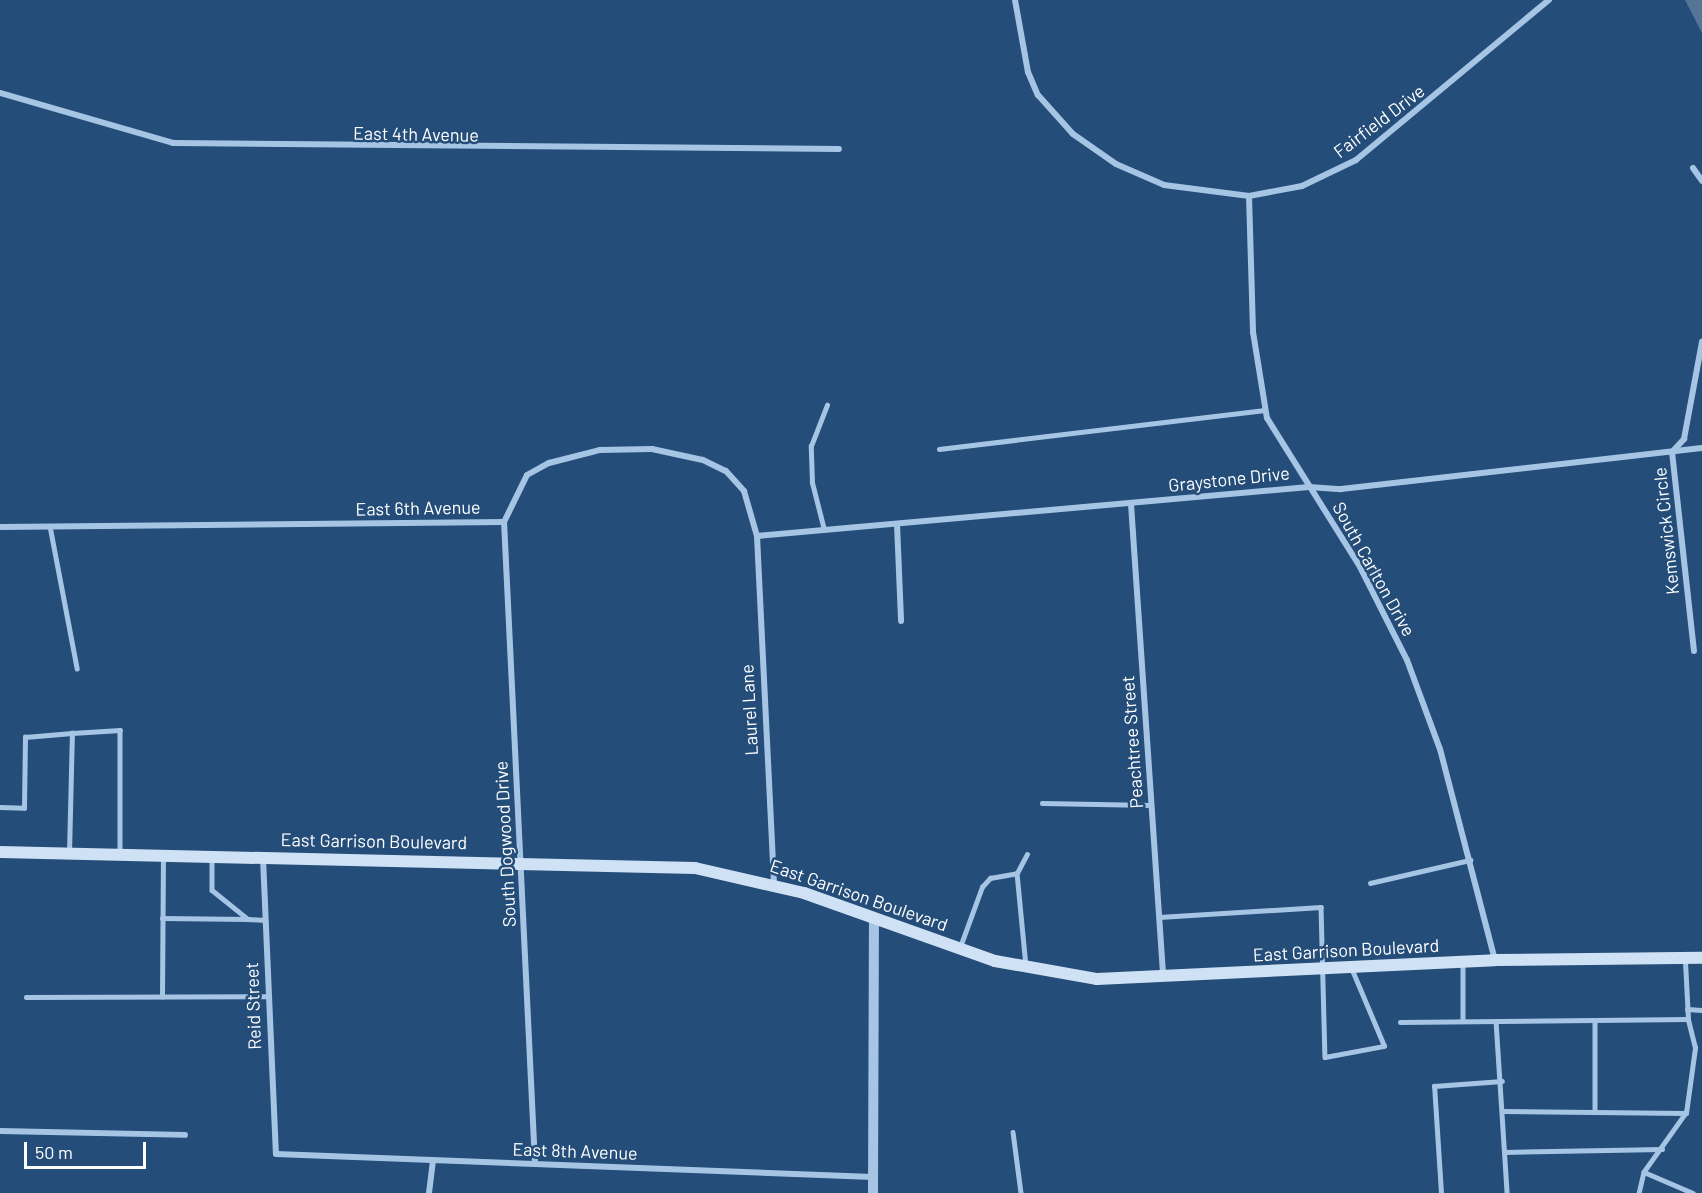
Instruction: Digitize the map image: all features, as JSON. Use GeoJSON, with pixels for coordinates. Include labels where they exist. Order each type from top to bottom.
{"type":"FeatureCollection","features":[{"type":"Feature","properties":{"kind":"main road","name":"East Garrison Boulevard"},"geometry":{"type":"LineString","coordinates":[[0,852],[520,861],[695,868],[774,884],[959,949],[1026,968],[1097,979],[1163,978],[1495,960],[1702,958]]}},
{"type":"Feature","properties":{"kind":"street","name":"Fairfield Drive"},"geometry":{"type":"LineString","coordinates":[[1015,0],[1022,47],[1038,95],[1073,134],[1116,164],[1164,185],[1249,196],[1302,186],[1356,160],[1549,0]]}},
{"type":"Feature","properties":{"kind":"street","name":"East 4th Avenue"},"geometry":{"type":"LineString","coordinates":[[0,93],[173,143],[684,152],[839,149]]}},
{"type":"Feature","properties":{"kind":"street"},"geometry":{"type":"LineString","coordinates":[[1693,168],[1702,181]]}},
{"type":"Feature","properties":{"kind":"street","name":"South Carlton Drive"},"geometry":{"type":"LineString","coordinates":[[1249,196],[1253,332],[1265,410],[1309,487],[1360,567],[1403,650],[1440,749],[1495,960]]}},
{"type":"Feature","properties":{"kind":"street","name":"Kemswick Circle"},"geometry":{"type":"LineString","coordinates":[[1694,651],[1672,452],[1684,439],[1702,342]]}},
{"type":"Feature","properties":{"kind":"street","name":"Graystone Drive"},"geometry":{"type":"LineString","coordinates":[[758,536],[1309,487],[1341,489],[1702,448]]}},
{"type":"Feature","properties":{"kind":"street","name":"East 6th Avenue"},"geometry":{"type":"LineString","coordinates":[[0,527],[504,522],[527,476],[549,463],[600,450],[652,449],[703,460],[726,471],[744,490],[758,536]]}},
{"type":"Feature","properties":{"kind":"street","name":"Peachtree Street"},"geometry":{"type":"LineString","coordinates":[[1131,504],[1163,978]]}},
{"type":"Feature","properties":{"kind":"street","name":"South Dogwood Drive"},"geometry":{"type":"LineString","coordinates":[[504,522],[536,1164]]}},
{"type":"Feature","properties":{"kind":"street"},"geometry":{"type":"LineString","coordinates":[[897,524],[901,621]]}},
{"type":"Feature","properties":{"kind":"street","name":"Laurel Lane"},"geometry":{"type":"LineString","coordinates":[[758,536],[774,884]]}},
{"type":"Feature","properties":{"kind":"street","name":"Reid Street"},"geometry":{"type":"LineString","coordinates":[[263,857],[267,996],[276,1154]]}},
{"type":"Feature","properties":{"kind":"street"},"geometry":{"type":"LineString","coordinates":[[873,1193],[874,920]]}},
{"type":"Feature","properties":{"kind":"street"},"geometry":{"type":"LineString","coordinates":[[0,1131],[185,1135]]}},
{"type":"Feature","properties":{"kind":"street","name":"East 8th Avenue"},"geometry":{"type":"LineString","coordinates":[[276,1154],[873,1177]]}},
{"type":"Feature","properties":{"kind":"street"},"geometry":{"type":"LineString","coordinates":[[429,1193],[433,1160]]}},
{"type":"Feature","properties":{"kind":"lane"},"geometry":{"type":"LineString","coordinates":[[824,530],[812,483],[811,446],[827,405]]}},
{"type":"Feature","properties":{"kind":"lane"},"geometry":{"type":"LineString","coordinates":[[939,449],[1265,410]]}},
{"type":"Feature","properties":{"kind":"lane"},"geometry":{"type":"LineString","coordinates":[[50,526],[77,668]]}},
{"type":"Feature","properties":{"kind":"lane"},"geometry":{"type":"LineString","coordinates":[[0,807],[24,808],[25,737],[120,730],[120,854]]}},
{"type":"Feature","properties":{"kind":"lane"},"geometry":{"type":"LineString","coordinates":[[69,853],[72,733]]}},
{"type":"Feature","properties":{"kind":"lane"},"geometry":{"type":"LineString","coordinates":[[1042,803],[1151,806]]}},
{"type":"Feature","properties":{"kind":"lane"},"geometry":{"type":"LineString","coordinates":[[1026,968],[1017,873],[1027,854]]}},
{"type":"Feature","properties":{"kind":"lane"},"geometry":{"type":"LineString","coordinates":[[162,997],[163,855]]}},
{"type":"Feature","properties":{"kind":"lane"},"geometry":{"type":"LineString","coordinates":[[212,856],[212,890],[248,920]]}},
{"type":"Feature","properties":{"kind":"lane"},"geometry":{"type":"LineString","coordinates":[[1370,883],[1470,860]]}},
{"type":"Feature","properties":{"kind":"lane"},"geometry":{"type":"LineString","coordinates":[[959,949],[982,887],[990,878],[1017,873]]}},
{"type":"Feature","properties":{"kind":"lane"},"geometry":{"type":"LineString","coordinates":[[1159,917],[1321,907],[1323,968],[1319,992],[1325,1058],[1384,1046],[1350,967]]}},
{"type":"Feature","properties":{"kind":"lane"},"geometry":{"type":"LineString","coordinates":[[162,918],[265,920]]}},
{"type":"Feature","properties":{"kind":"lane"},"geometry":{"type":"LineString","coordinates":[[1640,1193],[1644,1172],[1686,1113],[1695,1048],[1688,1019],[1684,958]]}},
{"type":"Feature","properties":{"kind":"lane"},"geometry":{"type":"LineString","coordinates":[[1464,962],[1464,1021]]}},
{"type":"Feature","properties":{"kind":"lane"},"geometry":{"type":"LineString","coordinates":[[26,997],[267,996]]}},
{"type":"Feature","properties":{"kind":"lane"},"geometry":{"type":"LineString","coordinates":[[1688,1009],[1702,1010]]}},
{"type":"Feature","properties":{"kind":"lane"},"geometry":{"type":"LineString","coordinates":[[1400,1022],[1688,1019]]}},
{"type":"Feature","properties":{"kind":"lane"},"geometry":{"type":"LineString","coordinates":[[1496,1021],[1502,1081],[1507,1193]]}},
{"type":"Feature","properties":{"kind":"lane"},"geometry":{"type":"LineString","coordinates":[[1595,1021],[1595,1112]]}},
{"type":"Feature","properties":{"kind":"lane"},"geometry":{"type":"LineString","coordinates":[[1441,1193],[1434,1086],[1502,1081]]}},
{"type":"Feature","properties":{"kind":"lane"},"geometry":{"type":"LineString","coordinates":[[1502,1111],[1686,1113]]}},
{"type":"Feature","properties":{"kind":"lane"},"geometry":{"type":"LineString","coordinates":[[1013,1132],[1021,1193]]}},
{"type":"Feature","properties":{"kind":"lane"},"geometry":{"type":"LineString","coordinates":[[1504,1152],[1662,1149]]}},
{"type":"Feature","properties":{"kind":"lane"},"geometry":{"type":"LineString","coordinates":[[1644,1172],[1693,1193]]}},
{"type":"Feature","properties":{"kind":"water"},"geometry":{"type":"Polygon","coordinates":[[[1685,0],[1702,0],[1702,33],[1685,0]]]}}]}
